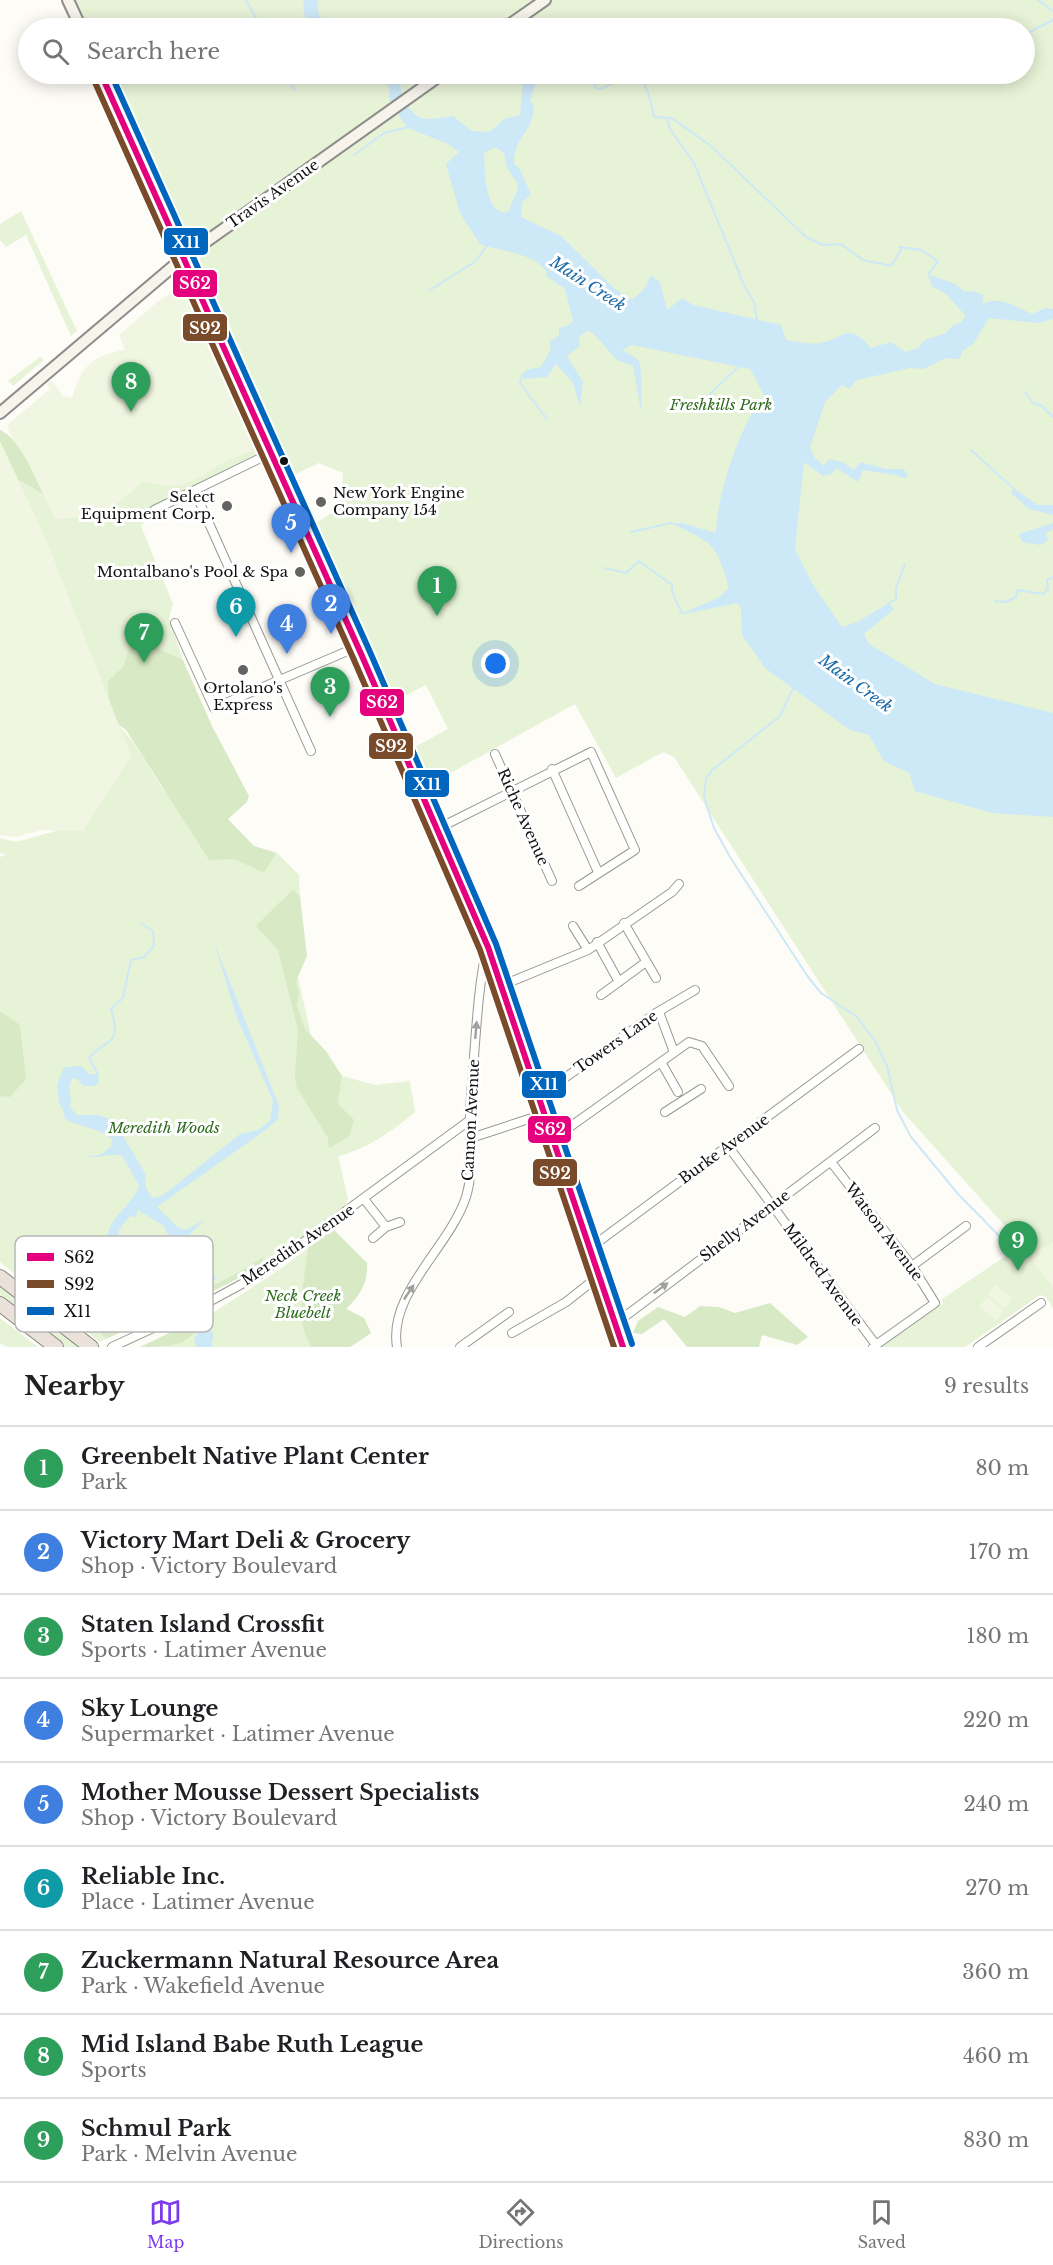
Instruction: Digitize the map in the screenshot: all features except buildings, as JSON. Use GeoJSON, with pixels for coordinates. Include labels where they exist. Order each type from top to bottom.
{"type":"FeatureCollection","features":[{"type":"Feature","properties":{"kind":"highway"},"geometry":{"type":"LineString","coordinates":[[0,1270],[15,1284]]}},
{"type":"Feature","properties":{"kind":"highway"},"geometry":{"type":"LineString","coordinates":[[0,1277],[15,1289]]}},
{"type":"Feature","properties":{"kind":"highway"},"geometry":{"type":"LineString","coordinates":[[0,1304],[15,1316]]}},
{"type":"Feature","properties":{"kind":"highway"},"geometry":{"type":"LineString","coordinates":[[36,1332],[56,1347]]}},
{"type":"Feature","properties":{"kind":"highway"},"geometry":{"type":"LineString","coordinates":[[70,1332],[91,1347]]}},
{"type":"Feature","properties":{"kind":"main road"},"geometry":{"type":"LineString","coordinates":[[68,0],[76,18]]}},
{"type":"Feature","properties":{"kind":"main road"},"geometry":{"type":"LineString","coordinates":[[519,18],[544,0]]}},
{"type":"Feature","properties":{"kind":"main road"},"geometry":{"type":"LineString","coordinates":[[105,84],[357,647],[488,947],[503,985],[538,1097],[623,1347]]}},
{"type":"Feature","properties":{"kind":"main road","name":"Travis Avenue"},"geometry":{"type":"LineString","coordinates":[[0,413],[183,258],[428,84]]}},
{"type":"Feature","properties":{"kind":"street"},"geometry":{"type":"LineString","coordinates":[[154,510],[271,453]]}},
{"type":"Feature","properties":{"kind":"street"},"geometry":{"type":"LineString","coordinates":[[195,492],[311,751]]}},
{"type":"Feature","properties":{"kind":"street"},"geometry":{"type":"LineString","coordinates":[[175,623],[214,708],[357,647]]}},
{"type":"Feature","properties":{"kind":"street"},"geometry":{"type":"LineString","coordinates":[[437,829],[552,769],[591,752],[635,849],[579,886]]}},
{"type":"Feature","properties":{"kind":"street","name":"Riche Avenue"},"geometry":{"type":"LineString","coordinates":[[495,754],[552,881]]}},
{"type":"Feature","properties":{"kind":"street"},"geometry":{"type":"LineString","coordinates":[[552,769],[598,872]]}},
{"type":"Feature","properties":{"kind":"street"},"geometry":{"type":"LineString","coordinates":[[503,985],[588,950],[672,892],[679,884]]}},
{"type":"Feature","properties":{"kind":"street"},"geometry":{"type":"LineString","coordinates":[[624,923],[656,978]]}},
{"type":"Feature","properties":{"kind":"street"},"geometry":{"type":"LineString","coordinates":[[573,926],[588,950]]}},
{"type":"Feature","properties":{"kind":"street"},"geometry":{"type":"LineString","coordinates":[[597,942],[619,982]]}},
{"type":"Feature","properties":{"kind":"street","name":"Cannon Avenue"},"geometry":{"type":"LineString","coordinates":[[397,1347],[395,1329],[404,1300],[442,1245],[460,1213],[470,1182],[470,1120],[480,988],[488,947]]}},
{"type":"Feature","properties":{"kind":"street"},"geometry":{"type":"LineString","coordinates":[[601,995],[646,962]]}},
{"type":"Feature","properties":{"kind":"street","name":"Towers Lane"},"geometry":{"type":"LineString","coordinates":[[538,1097],[659,1012],[695,990]]}},
{"type":"Feature","properties":{"kind":"street"},"geometry":{"type":"LineString","coordinates":[[659,1012],[674,1052]]}},
{"type":"Feature","properties":{"kind":"street"},"geometry":{"type":"LineString","coordinates":[[553,1139],[685,1043],[698,1044],[729,1086]]}},
{"type":"Feature","properties":{"kind":"street","name":"Burke Avenue"},"geometry":{"type":"LineString","coordinates":[[590,1248],[859,1049]]}},
{"type":"Feature","properties":{"kind":"street"},"geometry":{"type":"LineString","coordinates":[[661,1062],[678,1092]]}},
{"type":"Feature","properties":{"kind":"street"},"geometry":{"type":"LineString","coordinates":[[664,1112],[701,1089]]}},
{"type":"Feature","properties":{"kind":"street"},"geometry":{"type":"LineString","coordinates":[[678,1092],[685,1092],[688,1097]]}},
{"type":"Feature","properties":{"kind":"street"},"geometry":{"type":"LineString","coordinates":[[678,1092],[675,1097],[678,1104]]}},
{"type":"Feature","properties":{"kind":"street"},"geometry":{"type":"LineString","coordinates":[[471,1138],[544,1114]]}},
{"type":"Feature","properties":{"kind":"street","name":"Meredith Avenue"},"geometry":{"type":"LineString","coordinates":[[213,1300],[260,1274],[470,1120]]}},
{"type":"Feature","properties":{"kind":"street","name":"Shelly Avenue"},"geometry":{"type":"LineString","coordinates":[[615,1324],[875,1128]]}},
{"type":"Feature","properties":{"kind":"street","name":"Mildred Avenue"},"geometry":{"type":"LineString","coordinates":[[728,1146],[874,1346]]}},
{"type":"Feature","properties":{"kind":"street","name":"Watson Avenue"},"geometry":{"type":"LineString","coordinates":[[831,1162],[912,1266],[935,1302],[874,1346]]}},
{"type":"Feature","properties":{"kind":"street"},"geometry":{"type":"LineString","coordinates":[[364,1199],[386,1227]]}},
{"type":"Feature","properties":{"kind":"street"},"geometry":{"type":"LineString","coordinates":[[373,1238],[386,1227],[400,1222]]}},
{"type":"Feature","properties":{"kind":"street"},"geometry":{"type":"LineString","coordinates":[[912,1266],[966,1226]]}},
{"type":"Feature","properties":{"kind":"street"},"geometry":{"type":"LineString","coordinates":[[512,1333],[566,1302],[600,1276]]}},
{"type":"Feature","properties":{"kind":"street"},"geometry":{"type":"LineString","coordinates":[[978,1347],[1041,1303]]}},
{"type":"Feature","properties":{"kind":"street"},"geometry":{"type":"LineString","coordinates":[[460,1347],[509,1312]]}},
{"type":"Feature","properties":{"kind":"street","name":"Meredith Avenue"},"geometry":{"type":"LineString","coordinates":[[112,1347],[145,1332]]}},
{"type":"Feature","properties":{"kind":"green space"},"geometry":{"type":"Polygon","coordinates":[[[74,0],[539,0],[512,18],[82,18],[74,0]]]}},
{"type":"Feature","properties":{"kind":"green space","name":"Freshkills Park"},"geometry":{"type":"Polygon","coordinates":[[[552,0],[1053,0],[1053,1308],[1046,1297],[1040,1295],[965,1347],[879,1347],[943,1303],[942,1299],[1022,1245],[903,1112],[674,757],[663,752],[616,778],[575,704],[427,786],[411,749],[448,729],[426,685],[391,703],[311,526],[341,507],[343,473],[319,463],[290,477],[198,261],[204,254],[203,252],[438,84],[1035,84],[1035,18],[526,18],[552,0]]]}},
{"type":"Feature","properties":{"kind":"green space"},"geometry":{"type":"Polygon","coordinates":[[[111,84],[418,84],[202,238],[192,241],[178,216],[175,217],[165,203],[111,84]]]}},
{"type":"Feature","properties":{"kind":"green space"},"geometry":{"type":"Polygon","coordinates":[[[21,211],[77,331],[71,336],[26,235],[6,247],[0,240],[0,224],[21,211]]]}},
{"type":"Feature","properties":{"kind":"green space"},"geometry":{"type":"Polygon","coordinates":[[[183,286],[255,449],[222,463],[186,483],[163,485],[142,480],[123,498],[103,510],[81,516],[55,519],[24,454],[10,434],[7,425],[50,389],[47,384],[51,380],[63,396],[72,398],[79,378],[90,364],[104,355],[125,350],[119,335],[157,302],[183,286]]]}},
{"type":"Feature","properties":{"kind":"green space"},"geometry":{"type":"Polygon","coordinates":[[[40,357],[44,360],[13,386],[8,381],[40,357]]]}},
{"type":"Feature","properties":{"kind":"green space"},"geometry":{"type":"Polygon","coordinates":[[[0,430],[7,434],[20,449],[46,496],[23,482],[0,475],[0,430]]]}},
{"type":"Feature","properties":{"kind":"green space"},"geometry":{"type":"Polygon","coordinates":[[[0,441],[46,539],[131,756],[83,831],[42,830],[15,837],[0,835],[0,441]]]}},
{"type":"Feature","properties":{"kind":"green space","name":"Meredith Woods"},"geometry":{"type":"Polygon","coordinates":[[[255,449],[258,454],[158,503],[141,526],[173,604],[169,618],[183,660],[176,657],[109,718],[132,741],[156,778],[183,813],[219,847],[262,873],[277,853],[299,875],[300,896],[293,889],[281,900],[335,1144],[349,1137],[338,1104],[342,1076],[375,1085],[410,1081],[415,1112],[379,1139],[338,1156],[348,1199],[343,1211],[263,1264],[267,1259],[252,1270],[213,1287],[213,1236],[15,1236],[15,1274],[0,1262],[0,857],[6,855],[0,853],[0,838],[16,842],[67,828],[47,577],[58,568],[47,566],[0,475],[23,482],[46,496],[55,519],[81,516],[103,510],[123,498],[142,480],[163,485],[179,485],[194,480],[222,463],[255,449]]]}},
{"type":"Feature","properties":{"kind":"green space"},"geometry":{"type":"Polygon","coordinates":[[[132,642],[155,647],[183,660],[212,726],[249,796],[247,802],[228,819],[254,846],[277,853],[263,873],[234,859],[209,860],[126,730],[109,718],[108,681],[123,667],[132,642]]]}},
{"type":"Feature","properties":{"kind":"green space"},"geometry":{"type":"Polygon","coordinates":[[[293,889],[300,896],[307,956],[296,981],[299,992],[297,1005],[305,1029],[326,1051],[342,1076],[338,1104],[354,1120],[349,1137],[329,1148],[328,1138],[297,1088],[295,1076],[298,1030],[278,950],[256,926],[293,889]]]}},
{"type":"Feature","properties":{"kind":"green space"},"geometry":{"type":"Polygon","coordinates":[[[0,1011],[20,1025],[26,1079],[10,1097],[0,1096],[0,1011]]]}},
{"type":"Feature","properties":{"kind":"green space","name":"Neck Creek Bluebelt"},"geometry":{"type":"Polygon","coordinates":[[[333,1229],[367,1263],[362,1288],[356,1299],[346,1309],[364,1318],[371,1333],[350,1347],[140,1347],[172,1332],[213,1332],[213,1313],[279,1270],[333,1229]]]}},
{"type":"Feature","properties":{"kind":"green space"},"geometry":{"type":"Polygon","coordinates":[[[333,1229],[367,1263],[362,1288],[346,1309],[364,1318],[371,1333],[350,1347],[312,1347],[306,1337],[302,1313],[308,1248],[333,1229]]]}},
{"type":"Feature","properties":{"kind":"green space"},"geometry":{"type":"Polygon","coordinates":[[[1053,1242],[1053,1287],[1032,1260],[1033,1254],[1053,1242]]]}},
{"type":"Feature","properties":{"kind":"green space"},"geometry":{"type":"Polygon","coordinates":[[[263,1257],[263,1264],[213,1291],[213,1285],[263,1257]]]}},
{"type":"Feature","properties":{"kind":"green space"},"geometry":{"type":"Polygon","coordinates":[[[0,1283],[15,1295],[15,1311],[5,1304],[0,1299],[0,1283]]]}},
{"type":"Feature","properties":{"kind":"green space"},"geometry":{"type":"Polygon","coordinates":[[[995,1285],[1013,1298],[1005,1308],[988,1295],[995,1285]]]}},
{"type":"Feature","properties":{"kind":"green space"},"geometry":{"type":"Polygon","coordinates":[[[987,1297],[1004,1310],[997,1320],[979,1307],[987,1297]]]}},
{"type":"Feature","properties":{"kind":"green space"},"geometry":{"type":"Polygon","coordinates":[[[770,1303],[808,1337],[797,1345],[762,1335],[759,1347],[687,1347],[664,1319],[642,1334],[633,1333],[638,1321],[658,1307],[685,1317],[700,1306],[719,1307],[735,1313],[770,1303]]]}},
{"type":"Feature","properties":{"kind":"green space"},"geometry":{"type":"Polygon","coordinates":[[[0,1318],[15,1329],[15,1332],[18,1332],[38,1347],[6,1347],[0,1343],[0,1318]]]}},
{"type":"Feature","properties":{"kind":"green space"},"geometry":{"type":"Polygon","coordinates":[[[44,1332],[62,1332],[81,1347],[65,1347],[44,1332]]]}},
{"type":"Feature","properties":{"kind":"green space","name":"Meredith Woods"},"geometry":{"type":"Polygon","coordinates":[[[88,1332],[106,1332],[101,1334],[106,1339],[100,1342],[88,1332]]]}},
{"type":"Feature","properties":{"kind":"green space"},"geometry":{"type":"Polygon","coordinates":[[[99,1332],[122,1332],[106,1339],[99,1332]]]}},
{"type":"Feature","properties":{"kind":"green space"},"geometry":{"type":"Polygon","coordinates":[[[172,1332],[195,1332],[178,1343],[160,1347],[140,1347],[172,1332]]]}},
{"type":"Feature","properties":{"kind":"water"},"geometry":{"type":"Polygon","coordinates":[[[304,0],[318,0],[322,18],[306,18],[304,0]]]}},
{"type":"Feature","properties":{"kind":"water","name":"Main Creek"},"geometry":{"type":"Polygon","coordinates":[[[387,84],[400,84],[403,97],[417,116],[428,119],[453,116],[472,131],[484,132],[491,131],[504,119],[520,115],[523,84],[535,84],[530,101],[534,105],[533,115],[515,154],[514,164],[520,169],[531,195],[522,202],[521,217],[561,236],[614,288],[632,300],[644,289],[651,275],[660,282],[667,310],[682,298],[693,305],[781,325],[786,340],[816,343],[851,333],[871,348],[891,342],[906,352],[918,348],[925,340],[946,333],[952,326],[962,322],[965,315],[946,294],[932,286],[928,274],[955,284],[965,292],[972,291],[984,295],[982,304],[1002,301],[1033,314],[1045,308],[1053,309],[1053,319],[1039,323],[989,318],[973,344],[962,351],[960,359],[946,358],[923,369],[910,368],[857,380],[849,389],[842,385],[825,402],[810,447],[815,458],[824,466],[829,459],[843,462],[854,470],[861,462],[885,469],[903,469],[908,474],[906,479],[896,475],[863,470],[858,482],[836,468],[832,474],[823,476],[804,462],[795,549],[813,585],[842,627],[857,622],[889,603],[894,609],[864,634],[869,644],[935,684],[1053,713],[1053,817],[992,813],[915,791],[909,773],[884,761],[869,735],[850,730],[765,668],[742,635],[741,609],[738,603],[678,615],[718,598],[729,588],[720,561],[711,546],[671,523],[682,523],[716,533],[717,517],[731,461],[755,408],[764,395],[750,369],[632,345],[622,350],[640,363],[641,411],[633,366],[617,360],[592,332],[587,331],[579,337],[580,346],[567,356],[583,382],[580,407],[573,383],[556,364],[547,377],[524,379],[522,375],[526,370],[541,367],[551,349],[549,342],[559,335],[559,328],[573,321],[565,289],[546,276],[547,272],[534,260],[480,244],[460,213],[446,164],[459,152],[448,144],[408,128],[390,103],[387,84]],[[495,147],[484,153],[485,178],[489,197],[497,210],[504,213],[509,211],[518,184],[507,168],[504,153],[495,147]]]}},
{"type":"Feature","properties":{"kind":"water"},"geometry":{"type":"Polygon","coordinates":[[[1014,489],[1038,505],[1053,505],[1053,515],[1029,509],[1011,493],[1014,489]]]}},
{"type":"Feature","properties":{"kind":"water"},"geometry":{"type":"Polygon","coordinates":[[[1053,523],[1053,529],[1045,534],[1049,540],[1040,545],[1022,542],[1019,534],[1053,523]]]}},
{"type":"Feature","properties":{"kind":"water"},"geometry":{"type":"Polygon","coordinates":[[[214,942],[279,1106],[278,1119],[157,1207],[179,1228],[186,1230],[205,1219],[188,1236],[168,1236],[164,1226],[138,1210],[136,1217],[130,1216],[119,1230],[118,1236],[108,1236],[115,1219],[136,1193],[139,1185],[122,1156],[86,1157],[100,1155],[111,1147],[112,1139],[65,1119],[60,1099],[63,1086],[69,1106],[77,1115],[99,1115],[114,1121],[145,1173],[146,1188],[152,1198],[162,1196],[240,1134],[258,1130],[270,1121],[273,1101],[236,1015],[214,942]]]}},
{"type":"Feature","properties":{"kind":"water"},"geometry":{"type":"Polygon","coordinates":[[[199,1332],[214,1334],[211,1347],[196,1347],[194,1340],[199,1332]]]}},
{"type":"Feature","properties":{"kind":"waterway"},"geometry":{"type":"LineString","coordinates":[[246,0],[256,18]]}},
{"type":"Feature","properties":{"kind":"waterway"},"geometry":{"type":"LineString","coordinates":[[1038,0],[1053,11]]}},
{"type":"Feature","properties":{"kind":"waterway"},"geometry":{"type":"LineString","coordinates":[[1035,29],[1053,20]]}},
{"type":"Feature","properties":{"kind":"waterway"},"geometry":{"type":"LineString","coordinates":[[291,84],[295,90]]}},
{"type":"Feature","properties":{"kind":"waterway"},"geometry":{"type":"LineString","coordinates":[[593,84],[597,89],[610,84]]}},
{"type":"Feature","properties":{"kind":"waterway"},"geometry":{"type":"LineString","coordinates":[[644,84],[654,117],[672,118],[711,146],[806,237],[823,245],[841,244],[863,260],[891,266],[901,250],[899,247],[922,250],[938,262],[928,274]]}},
{"type":"Feature","properties":{"kind":"waterway"},"geometry":{"type":"LineString","coordinates":[[667,119],[670,129],[694,163],[744,285],[754,302],[757,320]]}},
{"type":"Feature","properties":{"kind":"waterway"},"geometry":{"type":"LineString","coordinates":[[354,155],[384,133],[409,127]]}},
{"type":"Feature","properties":{"kind":"waterway"},"geometry":{"type":"LineString","coordinates":[[430,290],[476,261],[487,245]]}},
{"type":"Feature","properties":{"kind":"waterway"},"geometry":{"type":"LineString","coordinates":[[708,396],[739,366]]}},
{"type":"Feature","properties":{"kind":"waterway"},"geometry":{"type":"LineString","coordinates":[[522,375],[520,383],[547,419]]}},
{"type":"Feature","properties":{"kind":"waterway"},"geometry":{"type":"LineString","coordinates":[[1025,392],[1033,403],[1042,406],[1053,417]]}},
{"type":"Feature","properties":{"kind":"waterway"},"geometry":{"type":"LineString","coordinates":[[971,450],[1014,489]]}},
{"type":"Feature","properties":{"kind":"waterway"},"geometry":{"type":"LineString","coordinates":[[631,532],[671,523]]}},
{"type":"Feature","properties":{"kind":"waterway"},"geometry":{"type":"LineString","coordinates":[[605,568],[626,573],[639,561],[672,585],[672,592],[682,613]]}},
{"type":"Feature","properties":{"kind":"waterway"},"geometry":{"type":"LineString","coordinates":[[889,603],[896,599],[896,588],[905,564]]}},
{"type":"Feature","properties":{"kind":"waterway"},"geometry":{"type":"LineString","coordinates":[[995,601],[1006,602],[1016,597],[1017,590],[1043,594],[1048,589],[1047,580],[1053,577]]}},
{"type":"Feature","properties":{"kind":"waterway"},"geometry":{"type":"LineString","coordinates":[[793,688],[780,716],[711,771],[706,779],[704,797],[714,828],[730,857],[808,977],[821,993],[856,1016],[875,1041],[887,1066],[897,1110],[911,1137],[958,1194],[1014,1251]]}},
{"type":"Feature","properties":{"kind":"waterway"},"geometry":{"type":"LineString","coordinates":[[93,1080],[97,1079],[98,1075],[89,1057],[112,1039],[115,1029],[111,1009],[123,998],[131,960],[144,957],[154,946],[153,931],[142,924]]}},
{"type":"Feature","properties":{"kind":"waterway"},"geometry":{"type":"LineString","coordinates":[[65,1102],[63,1086],[68,1073],[79,1072],[86,1080],[93,1080]]}},
{"type":"Feature","properties":{"kind":"transit line","name":"S92"},"geometry":{"type":"LineString","coordinates":[[96,84],[354,660],[480,950],[614,1347]]}},
{"type":"Feature","properties":{"kind":"transit line","name":"S62"},"geometry":{"type":"LineString","coordinates":[[105,84],[362,656],[488,947],[623,1347]]}},
{"type":"Feature","properties":{"kind":"transit line","name":"X11"},"geometry":{"type":"LineString","coordinates":[[115,84],[370,652],[496,944],[632,1344]]}},
{"type":"Feature","properties":{"kind":"place","name":"Mid Island Babe Ruth League"},"geometry":{"type":"Point","coordinates":[131,412]}},
{"type":"Feature","properties":{"kind":"place","name":"New York Engine Company 154"},"geometry":{"type":"Point","coordinates":[321,502]}},
{"type":"Feature","properties":{"kind":"place","name":"Select Equipment Corp."},"geometry":{"type":"Point","coordinates":[227,506]}},
{"type":"Feature","properties":{"kind":"place","name":"Mother Mousse Dessert Specialists"},"geometry":{"type":"Point","coordinates":[291,553]}},
{"type":"Feature","properties":{"kind":"place","name":"Montalbano's Pool & Spa"},"geometry":{"type":"Point","coordinates":[300,572]}},
{"type":"Feature","properties":{"kind":"place","name":"Greenbelt Native Plant Center"},"geometry":{"type":"Point","coordinates":[437,616]}},
{"type":"Feature","properties":{"kind":"place","name":"Victory Mart Deli & Grocery"},"geometry":{"type":"Point","coordinates":[331,634]}},
{"type":"Feature","properties":{"kind":"place","name":"Reliable Inc."},"geometry":{"type":"Point","coordinates":[236,637]}},
{"type":"Feature","properties":{"kind":"place","name":"Sky Lounge"},"geometry":{"type":"Point","coordinates":[287,654]}},
{"type":"Feature","properties":{"kind":"place","name":"Zuckermann Natural Resource Area"},"geometry":{"type":"Point","coordinates":[144,663]}},
{"type":"Feature","properties":{"kind":"place","name":"Ortolano's Express"},"geometry":{"type":"Point","coordinates":[243,670]}},
{"type":"Feature","properties":{"kind":"place","name":"Staten Island Crossfit"},"geometry":{"type":"Point","coordinates":[330,717]}},
{"type":"Feature","properties":{"kind":"place","name":"Schmul Park"},"geometry":{"type":"Point","coordinates":[1018,1271]}}]}
